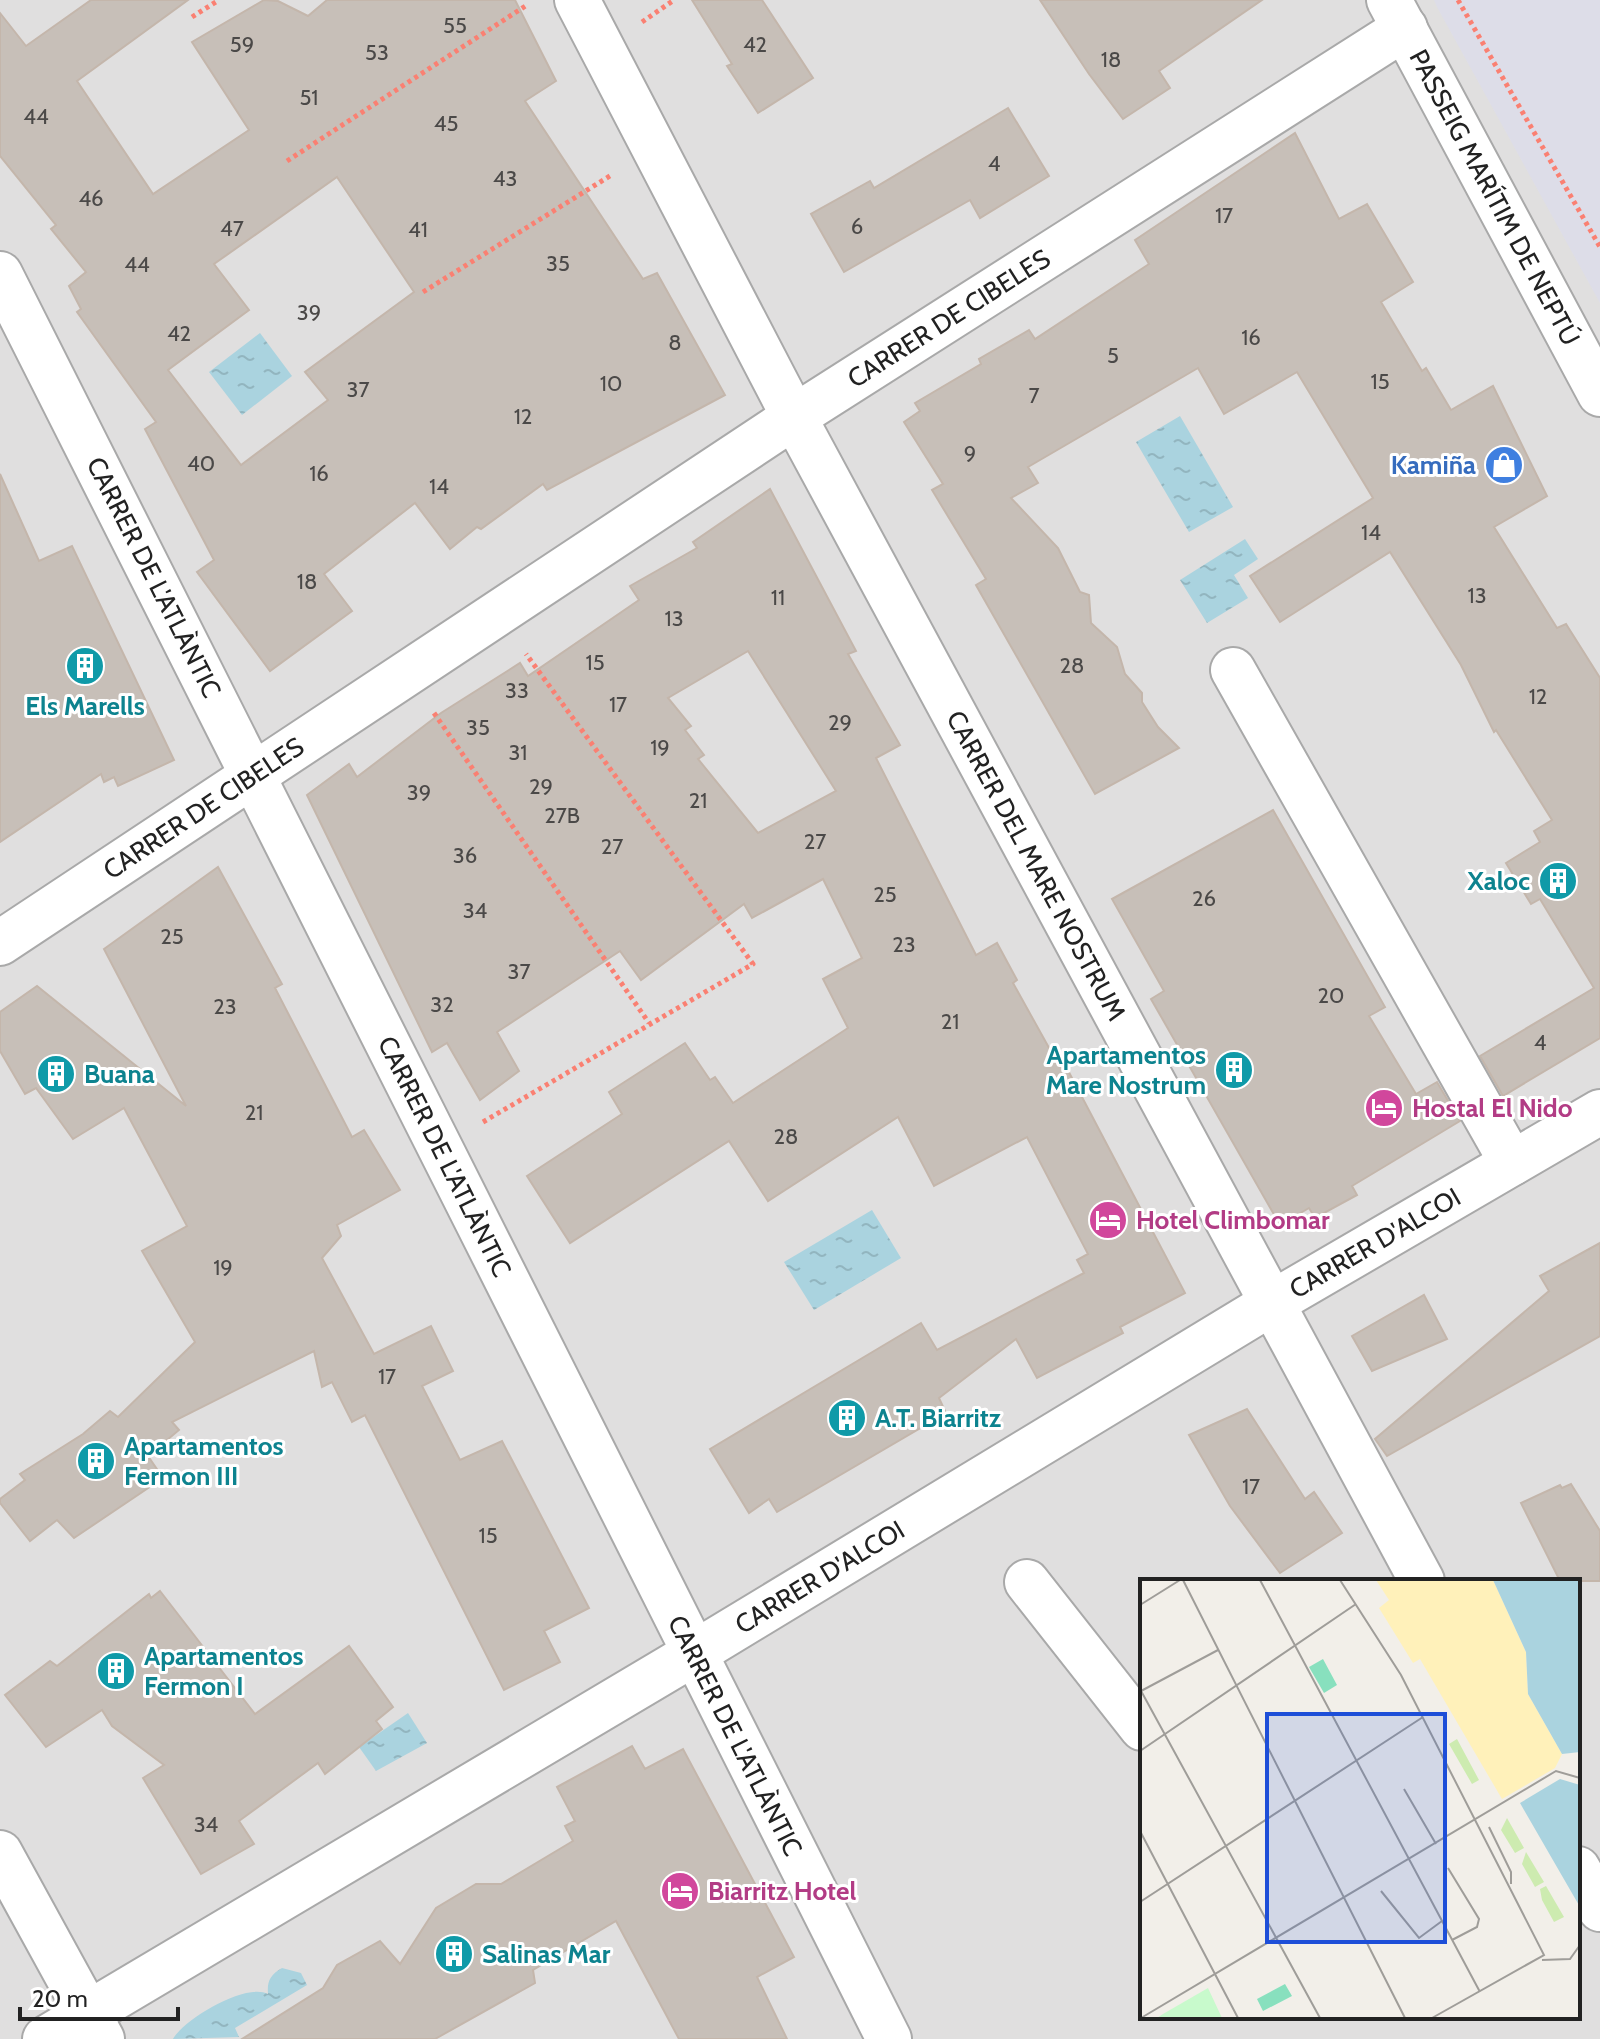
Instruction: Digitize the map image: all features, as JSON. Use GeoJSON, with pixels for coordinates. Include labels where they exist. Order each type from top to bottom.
{"type":"FeatureCollection","features":[{"type":"Feature","properties":{"kind":"street","name":"CARRER DEL MARE NOSTRUM"},"geometry":{"type":"LineString","coordinates":[[577,0],[794,417],[1421,1579]]}},
{"type":"Feature","properties":{"kind":"street","name":"PASSEIG MARÍTIM DE NEPTÚ"},"geometry":{"type":"LineString","coordinates":[[1397,14],[1600,394]]}},
{"type":"Feature","properties":{"kind":"street","name":"CARRER DE CIBELES"},"geometry":{"type":"LineString","coordinates":[[0,943],[1397,14]]}},
{"type":"Feature","properties":{"kind":"street","name":"CARRER DE L'ATLÀNTIC"},"geometry":{"type":"LineString","coordinates":[[0,274],[255,773],[693,1654],[889,2039]]}},
{"type":"Feature","properties":{"kind":"street"},"geometry":{"type":"LineString","coordinates":[[1233,670],[1512,1163]]}},
{"type":"Feature","properties":{"kind":"street","name":"CARRER D'ALCOI"},"geometry":{"type":"LineString","coordinates":[[45,2039],[95,2026],[693,1654],[1272,1303],[1600,1112]]}},
{"type":"Feature","properties":{"kind":"street"},"geometry":{"type":"LineString","coordinates":[[1027,1582],[1140,1725]]}},
{"type":"Feature","properties":{"kind":"street"},"geometry":{"type":"LineString","coordinates":[[0,1853],[95,2026]]}},
{"type":"Feature","properties":{"kind":"street"},"geometry":{"type":"LineString","coordinates":[[1580,1873],[1600,1909]]}},
{"type":"Feature","properties":{"kind":"path"},"geometry":{"type":"LineString","coordinates":[[192,17],[219,0]]}},
{"type":"Feature","properties":{"kind":"path"},"geometry":{"type":"LineString","coordinates":[[287,161],[535,0]]}},
{"type":"Feature","properties":{"kind":"path"},"geometry":{"type":"LineString","coordinates":[[1458,0],[1600,247]]}},
{"type":"Feature","properties":{"kind":"path"},"geometry":{"type":"LineString","coordinates":[[423,292],[654,148]]}},
{"type":"Feature","properties":{"kind":"path"},"geometry":{"type":"LineString","coordinates":[[438,1141],[477,1126],[753,964],[496,613]]}},
{"type":"Feature","properties":{"kind":"path"},"geometry":{"type":"LineString","coordinates":[[406,673],[649,1023]]}},
{"type":"Feature","properties":{"kind":"shaded area"},"geometry":{"type":"Polygon","coordinates":[[[0,0],[1600,0],[1600,2039],[0,2039],[0,0]]]}},
{"type":"Feature","properties":{"kind":"shaded area"},"geometry":{"type":"Polygon","coordinates":[[[1434,0],[1600,0],[1600,303],[1437,7],[1434,0]]]}},
{"type":"Feature","properties":{"kind":"water"},"geometry":{"type":"Polygon","coordinates":[[[260,333],[292,376],[242,415],[209,372],[260,333]]]}},
{"type":"Feature","properties":{"kind":"water"},"geometry":{"type":"Polygon","coordinates":[[[1180,416],[1233,507],[1189,532],[1136,442],[1180,416]]]}},
{"type":"Feature","properties":{"kind":"water"},"geometry":{"type":"Polygon","coordinates":[[[1245,539],[1258,559],[1234,575],[1248,598],[1207,623],[1180,580],[1245,539]]]}},
{"type":"Feature","properties":{"kind":"water"},"geometry":{"type":"Polygon","coordinates":[[[872,1210],[901,1258],[814,1310],[784,1262],[872,1210]]]}},
{"type":"Feature","properties":{"kind":"water"},"geometry":{"type":"Polygon","coordinates":[[[408,1713],[427,1743],[376,1771],[359,1747],[408,1713]]]}},
{"type":"Feature","properties":{"kind":"water"},"geometry":{"type":"Polygon","coordinates":[[[282,1968],[301,1973],[307,1985],[235,2028],[239,2037],[173,2039],[189,2022],[216,2004],[245,1993],[268,1994],[270,1979],[282,1968]]]}},
{"type":"Feature","properties":{"kind":"building"},"geometry":{"type":"Polygon","coordinates":[[[91,0],[188,0],[77,81],[153,194],[249,130],[192,42],[264,0],[278,1],[308,16],[327,0],[515,0],[556,81],[525,101],[643,279],[657,273],[725,395],[547,490],[543,484],[481,529],[477,527],[450,549],[415,503],[324,574],[352,611],[270,671],[197,572],[214,560],[145,429],[156,422],[77,312],[81,309],[69,286],[86,272],[51,229],[56,225],[0,156],[0,13],[26,46],[91,0]],[[337,177],[214,264],[249,310],[168,370],[241,465],[328,400],[305,372],[414,292],[337,177]]]}},
{"type":"Feature","properties":{"kind":"building"},"geometry":{"type":"Polygon","coordinates":[[[692,0],[762,0],[813,78],[758,113],[727,66],[732,64],[692,0]]]}},
{"type":"Feature","properties":{"kind":"building"},"geometry":{"type":"Polygon","coordinates":[[[1040,0],[1262,0],[1159,71],[1170,88],[1123,119],[1040,0]]]}},
{"type":"Feature","properties":{"kind":"building"},"geometry":{"type":"Polygon","coordinates":[[[1008,108],[1049,176],[980,218],[970,200],[844,272],[811,214],[870,181],[874,188],[1008,108]]]}},
{"type":"Feature","properties":{"kind":"building"},"geometry":{"type":"Polygon","coordinates":[[[1295,133],[1339,219],[1367,204],[1413,282],[1381,302],[1422,371],[1426,368],[1451,410],[1493,386],[1547,496],[1494,527],[1557,628],[1566,624],[1600,678],[1600,1038],[1503,1096],[1480,1056],[1594,988],[1540,899],[1531,904],[1506,863],[1540,842],[1534,831],[1552,820],[1496,730],[1494,732],[1461,665],[1390,552],[1280,622],[1250,576],[1373,498],[1297,372],[1224,414],[1198,368],[1028,467],[1038,483],[1011,498],[1058,548],[1080,592],[1089,595],[1091,623],[1117,647],[1125,674],[1142,693],[1142,702],[1158,727],[1179,748],[1095,794],[976,585],[986,579],[932,490],[943,484],[904,422],[920,411],[915,403],[981,364],[979,359],[1029,330],[1035,339],[1149,264],[1135,240],[1295,133]]]}},
{"type":"Feature","properties":{"kind":"building"},"geometry":{"type":"Polygon","coordinates":[[[0,474],[39,561],[72,546],[174,760],[118,786],[114,777],[104,782],[101,774],[0,842],[0,474]]]}},
{"type":"Feature","properties":{"kind":"building"},"geometry":{"type":"Polygon","coordinates":[[[770,489],[856,651],[848,654],[900,745],[876,758],[976,955],[997,943],[1017,980],[1013,983],[1058,1064],[1063,1061],[1185,1293],[1120,1327],[1123,1333],[1037,1378],[1016,1339],[939,1398],[946,1413],[777,1512],[769,1499],[749,1513],[710,1449],[921,1323],[937,1350],[1084,1273],[1077,1260],[1088,1254],[1027,1137],[934,1186],[898,1117],[768,1201],[729,1141],[570,1243],[527,1176],[622,1114],[609,1092],[685,1043],[710,1080],[715,1077],[733,1103],[848,1028],[823,979],[862,958],[823,879],[752,918],[744,904],[641,980],[620,951],[497,1032],[519,1071],[480,1100],[447,1043],[432,1052],[307,795],[349,764],[357,777],[441,713],[520,663],[528,676],[639,600],[630,586],[697,548],[693,542],[770,489]],[[748,651],[668,698],[691,726],[685,730],[704,755],[698,759],[758,833],[836,791],[748,651]]]}},
{"type":"Feature","properties":{"kind":"building"},"geometry":{"type":"Polygon","coordinates":[[[1273,810],[1385,1007],[1369,1016],[1416,1094],[1437,1082],[1460,1121],[1352,1186],[1357,1195],[1315,1218],[1309,1208],[1280,1225],[1151,999],[1164,991],[1112,899],[1273,810]]]}},
{"type":"Feature","properties":{"kind":"building"},"geometry":{"type":"Polygon","coordinates":[[[218,867],[282,984],[275,988],[352,1137],[364,1130],[400,1190],[337,1225],[341,1236],[322,1258],[374,1354],[431,1326],[453,1371],[422,1386],[460,1460],[502,1441],[589,1608],[544,1631],[560,1662],[504,1690],[365,1415],[352,1422],[332,1382],[322,1387],[314,1351],[172,1422],[179,1430],[148,1456],[163,1478],[74,1538],[57,1520],[30,1541],[0,1503],[0,1499],[25,1480],[20,1474],[83,1434],[110,1411],[118,1417],[195,1342],[142,1251],[187,1226],[124,1108],[73,1139],[36,1088],[25,1094],[0,1051],[0,1012],[37,986],[186,1106],[104,949],[218,867]]]}},
{"type":"Feature","properties":{"kind":"building"},"geometry":{"type":"Polygon","coordinates":[[[1600,1243],[1600,1336],[1387,1456],[1375,1439],[1549,1291],[1540,1276],[1600,1243]]]}},
{"type":"Feature","properties":{"kind":"building"},"geometry":{"type":"Polygon","coordinates":[[[1424,1295],[1447,1339],[1372,1371],[1352,1336],[1424,1295]]]}},
{"type":"Feature","properties":{"kind":"building"},"geometry":{"type":"Polygon","coordinates":[[[1247,1409],[1305,1499],[1314,1492],[1342,1533],[1280,1573],[1230,1506],[1189,1435],[1247,1409]]]}},
{"type":"Feature","properties":{"kind":"building"},"geometry":{"type":"Polygon","coordinates":[[[1571,1484],[1600,1531],[1600,1581],[1559,1579],[1521,1503],[1560,1485],[1562,1488],[1571,1484]]]}},
{"type":"Feature","properties":{"kind":"building"},"geometry":{"type":"Polygon","coordinates":[[[160,1591],[255,1714],[349,1646],[393,1707],[376,1721],[382,1729],[325,1774],[318,1763],[239,1821],[254,1844],[201,1874],[143,1778],[164,1765],[112,1726],[102,1710],[46,1747],[5,1695],[50,1661],[57,1666],[149,1594],[151,1598],[160,1591]]]}},
{"type":"Feature","properties":{"kind":"building"},"geometry":{"type":"Polygon","coordinates":[[[632,1746],[645,1769],[683,1749],[794,1957],[757,1977],[787,2039],[679,2039],[616,1921],[533,1970],[535,1983],[435,2039],[242,2039],[323,1988],[337,1965],[380,1941],[400,1964],[436,1908],[476,1884],[501,1884],[573,1841],[565,1826],[575,1821],[557,1787],[632,1746]]]}},
{"type":"Feature","properties":{"kind":"place","name":"Kamiña"},"geometry":{"type":"Point","coordinates":[1504,465]}},
{"type":"Feature","properties":{"kind":"place","name":"Els Marells"},"geometry":{"type":"Point","coordinates":[85,666]}},
{"type":"Feature","properties":{"kind":"place","name":"Xaloc"},"geometry":{"type":"Point","coordinates":[1558,881]}},
{"type":"Feature","properties":{"kind":"place","name":"Apartamentos Mare Nostrum"},"geometry":{"type":"Point","coordinates":[1234,1070]}},
{"type":"Feature","properties":{"kind":"place","name":"Buana"},"geometry":{"type":"Point","coordinates":[56,1074]}},
{"type":"Feature","properties":{"kind":"place","name":"Hostal El Nido"},"geometry":{"type":"Point","coordinates":[1384,1108]}},
{"type":"Feature","properties":{"kind":"place","name":"Hotel Climbomar"},"geometry":{"type":"Point","coordinates":[1108,1220]}},
{"type":"Feature","properties":{"kind":"place","name":"A.T. Biarritz"},"geometry":{"type":"Point","coordinates":[847,1418]}},
{"type":"Feature","properties":{"kind":"place","name":"Apartamentos Fermon III"},"geometry":{"type":"Point","coordinates":[96,1461]}},
{"type":"Feature","properties":{"kind":"place","name":"Apartamentos Fermon I"},"geometry":{"type":"Point","coordinates":[116,1671]}},
{"type":"Feature","properties":{"kind":"place","name":"Biarritz Hotel"},"geometry":{"type":"Point","coordinates":[680,1891]}},
{"type":"Feature","properties":{"kind":"place","name":"Salinas Mar"},"geometry":{"type":"Point","coordinates":[454,1954]}}]}
